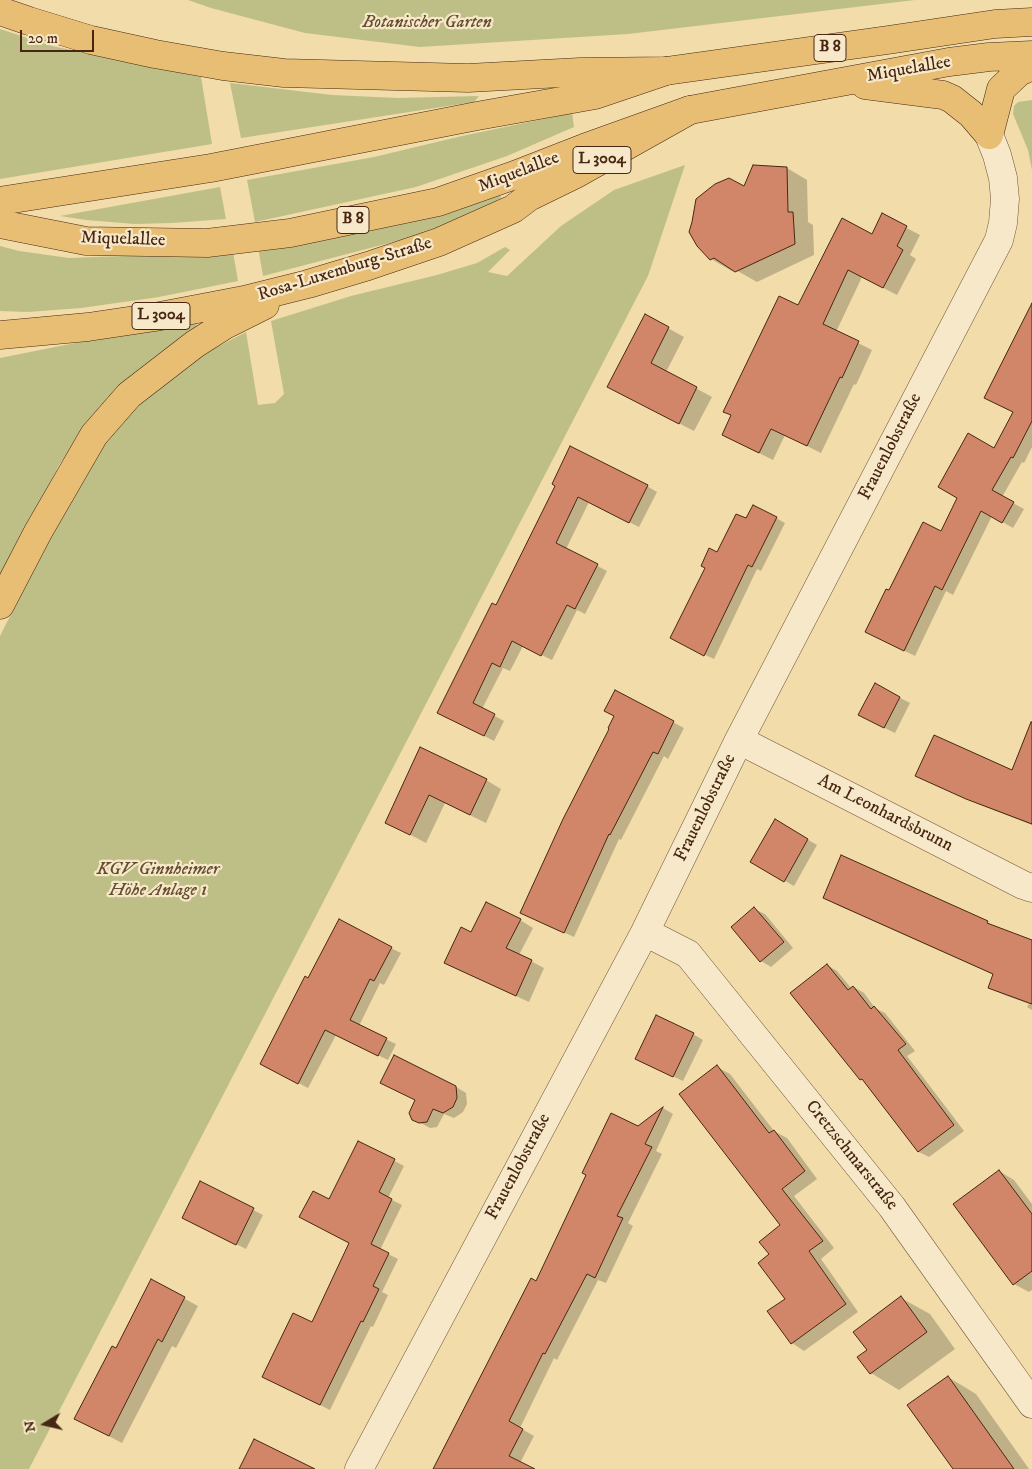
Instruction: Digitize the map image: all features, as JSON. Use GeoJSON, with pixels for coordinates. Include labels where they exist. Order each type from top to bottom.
{"type":"FeatureCollection","features":[{"type":"Feature","properties":{"kind":"main road","name":"Miquelallee"},"geometry":{"type":"LineString","coordinates":[[0,11],[29,22],[91,40],[223,66],[284,73],[468,78],[580,72],[666,71],[994,24],[1032,22]]}},
{"type":"Feature","properties":{"kind":"main road","name":"Miquelallee"},"geometry":{"type":"LineString","coordinates":[[0,224],[86,241],[206,243],[290,233],[438,202],[690,110],[957,61],[988,57],[1032,55]]}},
{"type":"Feature","properties":{"kind":"main road"},"geometry":{"type":"LineString","coordinates":[[989,135],[1001,89],[1019,72],[1032,66]]}},
{"type":"Feature","properties":{"kind":"main road"},"geometry":{"type":"LineString","coordinates":[[0,201],[211,168],[595,95],[666,71]]}},
{"type":"Feature","properties":{"kind":"main road"},"geometry":{"type":"LineString","coordinates":[[839,82],[943,95],[971,114],[989,135]]}},
{"type":"Feature","properties":{"kind":"main road","name":"Rosa-Luxemburg-Straße"},"geometry":{"type":"LineString","coordinates":[[6,335],[88,328],[155,317],[244,300],[368,266],[439,242],[513,209],[529,197],[574,175],[690,110]]}},
{"type":"Feature","properties":{"kind":"main road"},"geometry":{"type":"LineString","coordinates":[[0,605],[38,532],[94,435],[129,395],[196,344],[225,325],[308,284]]}},
{"type":"Feature","properties":{"kind":"street","name":"Frauenlobstraße"},"geometry":{"type":"LineString","coordinates":[[358,1469],[646,932],[739,740],[999,240],[1003,223],[1004,192],[1001,171],[989,135]]}},
{"type":"Feature","properties":{"kind":"street","name":"Am Leonhardsbrunn"},"geometry":{"type":"LineString","coordinates":[[739,740],[1032,888]]}},
{"type":"Feature","properties":{"kind":"street","name":"Cretzschmarstraße"},"geometry":{"type":"LineString","coordinates":[[646,932],[688,954],[892,1207],[1032,1404]]}},
{"type":"Feature","properties":{"kind":"green space","name":"Botanischer Garten"},"geometry":{"type":"Polygon","coordinates":[[[188,0],[915,0],[628,34],[420,47],[305,33],[188,0]]]}},
{"type":"Feature","properties":{"kind":"green space"},"geometry":{"type":"Polygon","coordinates":[[[0,29],[52,46],[201,77],[212,144],[0,179],[0,29]]]}},
{"type":"Feature","properties":{"kind":"green space"},"geometry":{"type":"Polygon","coordinates":[[[230,83],[332,95],[398,98],[479,96],[474,102],[241,138],[230,83]]]}},
{"type":"Feature","properties":{"kind":"green space"},"geometry":{"type":"Polygon","coordinates":[[[1032,100],[1032,170],[1028,150],[1013,114],[1014,106],[1018,102],[1032,100]]]}},
{"type":"Feature","properties":{"kind":"green space"},"geometry":{"type":"Polygon","coordinates":[[[572,113],[574,127],[507,156],[416,187],[255,222],[247,180],[374,157],[572,113]]]}},
{"type":"Feature","properties":{"kind":"green space","name":"KGV Ginnheimer Höhe Anlage 1"},"geometry":{"type":"Polygon","coordinates":[[[685,165],[648,276],[29,1469],[0,1469],[0,636],[77,483],[112,433],[141,402],[196,358],[246,332],[258,405],[275,403],[284,394],[271,321],[351,296],[477,263],[505,247],[510,250],[488,272],[507,276],[561,226],[614,190],[685,165]]]}},
{"type":"Feature","properties":{"kind":"green space"},"geometry":{"type":"Polygon","coordinates":[[[220,187],[226,219],[135,224],[60,216],[220,187]]]}},
{"type":"Feature","properties":{"kind":"green space"},"geometry":{"type":"Polygon","coordinates":[[[499,191],[501,198],[474,214],[439,230],[263,276],[258,247],[499,191]]]}},
{"type":"Feature","properties":{"kind":"green space"},"geometry":{"type":"Polygon","coordinates":[[[0,246],[19,251],[69,258],[233,252],[238,281],[159,297],[81,308],[28,312],[0,311],[0,246]]]}},
{"type":"Feature","properties":{"kind":"green space"},"geometry":{"type":"Polygon","coordinates":[[[195,319],[198,330],[77,440],[59,465],[0,583],[0,358],[195,319]]]}},
{"type":"Feature","properties":{"kind":"building"},"geometry":{"type":"Polygon","coordinates":[[[753,165],[787,167],[788,212],[793,212],[795,244],[735,272],[714,258],[710,260],[697,246],[689,232],[696,199],[715,184],[729,178],[744,186],[753,165]]]}},
{"type":"Feature","properties":{"kind":"building"},"geometry":{"type":"Polygon","coordinates":[[[882,213],[907,226],[897,246],[903,250],[883,288],[848,270],[823,324],[859,341],[807,446],[771,429],[759,453],[722,435],[731,415],[723,412],[779,296],[798,305],[842,218],[872,234],[882,213]]]}},
{"type":"Feature","properties":{"kind":"building"},"geometry":{"type":"Polygon","coordinates":[[[1032,303],[1032,421],[1013,458],[1011,457],[992,490],[1014,502],[1002,523],[981,511],[942,590],[935,586],[904,651],[865,632],[886,589],[889,590],[923,522],[941,531],[957,498],[938,487],[968,433],[994,448],[1013,412],[984,398],[1032,303]]]}},
{"type":"Feature","properties":{"kind":"building"},"geometry":{"type":"Polygon","coordinates":[[[645,314],[669,327],[651,363],[697,387],[679,424],[607,387],[645,314]]]}},
{"type":"Feature","properties":{"kind":"building"},"geometry":{"type":"Polygon","coordinates":[[[570,446],[648,485],[629,523],[578,497],[556,543],[598,564],[575,609],[567,605],[541,656],[512,641],[500,667],[492,663],[473,703],[495,714],[484,736],[437,713],[492,603],[496,605],[555,486],[552,484],[570,446]]]}},
{"type":"Feature","properties":{"kind":"building"},"geometry":{"type":"Polygon","coordinates":[[[753,505],[777,517],[752,567],[748,565],[704,656],[670,638],[705,568],[701,566],[709,548],[717,552],[736,514],[746,518],[753,505]]]}},
{"type":"Feature","properties":{"kind":"building"},"geometry":{"type":"Polygon","coordinates":[[[875,683],[900,697],[884,728],[858,715],[875,683]]]}},
{"type":"Feature","properties":{"kind":"building"},"geometry":{"type":"Polygon","coordinates":[[[615,690],[674,721],[658,754],[653,752],[609,834],[564,933],[520,913],[563,819],[609,729],[614,716],[604,711],[615,690]]]}},
{"type":"Feature","properties":{"kind":"building"},"geometry":{"type":"Polygon","coordinates":[[[1031,722],[1032,824],[966,799],[915,776],[934,735],[1012,770],[1031,722]]]}},
{"type":"Feature","properties":{"kind":"building"},"geometry":{"type":"Polygon","coordinates":[[[420,747],[487,779],[470,815],[429,795],[410,835],[385,823],[420,747]]]}},
{"type":"Feature","properties":{"kind":"building"},"geometry":{"type":"Polygon","coordinates":[[[775,819],[808,839],[784,882],[750,862],[775,819]]]}},
{"type":"Feature","properties":{"kind":"building"},"geometry":{"type":"Polygon","coordinates":[[[841,855],[988,921],[987,923],[1032,940],[1032,1004],[988,988],[993,974],[823,898],[841,855]]]}},
{"type":"Feature","properties":{"kind":"building"},"geometry":{"type":"Polygon","coordinates":[[[486,902],[521,919],[506,948],[532,960],[516,996],[444,963],[461,927],[471,932],[486,902]]]}},
{"type":"Feature","properties":{"kind":"building"},"geometry":{"type":"Polygon","coordinates":[[[754,907],[784,942],[760,962],[731,927],[754,907]]]}},
{"type":"Feature","properties":{"kind":"building"},"geometry":{"type":"Polygon","coordinates":[[[339,919],[392,947],[374,981],[370,979],[350,1020],[387,1038],[378,1056],[325,1030],[298,1084],[260,1064],[305,976],[308,978],[339,919]]]}},
{"type":"Feature","properties":{"kind":"building"},"geometry":{"type":"Polygon","coordinates":[[[827,964],[848,990],[853,986],[871,1009],[874,1006],[906,1044],[898,1050],[954,1125],[918,1152],[862,1079],[860,1080],[790,993],[827,964]]]}},
{"type":"Feature","properties":{"kind":"building"},"geometry":{"type":"Polygon","coordinates":[[[656,1015],[694,1033],[673,1077],[635,1059],[656,1015]]]}},
{"type":"Feature","properties":{"kind":"building"},"geometry":{"type":"Polygon","coordinates":[[[394,1055],[456,1086],[457,1098],[453,1107],[443,1113],[433,1109],[427,1122],[419,1123],[412,1120],[409,1113],[415,1100],[380,1083],[394,1055]]]}},
{"type":"Feature","properties":{"kind":"building"},"geometry":{"type":"Polygon","coordinates":[[[717,1065],[769,1133],[774,1130],[805,1171],[782,1189],[823,1241],[809,1251],[846,1304],[791,1344],[767,1311],[785,1299],[758,1263],[769,1254],[759,1242],[780,1225],[679,1094],[717,1065]]]}},
{"type":"Feature","properties":{"kind":"building"},"geometry":{"type":"Polygon","coordinates":[[[663,1107],[645,1144],[652,1147],[617,1216],[623,1218],[595,1278],[587,1274],[545,1354],[543,1353],[509,1421],[523,1429],[509,1456],[535,1469],[433,1469],[531,1278],[536,1281],[586,1175],[582,1173],[611,1113],[638,1126],[663,1107]]]}},
{"type":"Feature","properties":{"kind":"building"},"geometry":{"type":"Polygon","coordinates":[[[358,1141],[395,1159],[379,1192],[392,1199],[371,1244],[389,1253],[373,1286],[379,1289],[363,1322],[361,1321],[320,1405],[262,1377],[293,1313],[312,1322],[349,1243],[299,1217],[313,1191],[329,1199],[358,1141]]]}},
{"type":"Feature","properties":{"kind":"building"},"geometry":{"type":"Polygon","coordinates":[[[999,1170],[1032,1214],[1032,1271],[1013,1285],[953,1204],[999,1170]]]}},
{"type":"Feature","properties":{"kind":"building"},"geometry":{"type":"Polygon","coordinates":[[[200,1181],[254,1208],[236,1245],[182,1218],[200,1181]]]}},
{"type":"Feature","properties":{"kind":"building"},"geometry":{"type":"Polygon","coordinates":[[[151,1279],[185,1297],[162,1342],[158,1339],[109,1436],[74,1419],[112,1346],[116,1348],[151,1279]]]}},
{"type":"Feature","properties":{"kind":"building"},"geometry":{"type":"Polygon","coordinates":[[[901,1296],[927,1332],[870,1374],[857,1357],[867,1350],[853,1332],[901,1296]]]}},
{"type":"Feature","properties":{"kind":"building"},"geometry":{"type":"Polygon","coordinates":[[[948,1376],[1014,1469],[953,1469],[907,1405],[948,1376]]]}},
{"type":"Feature","properties":{"kind":"building"},"geometry":{"type":"Polygon","coordinates":[[[254,1439],[315,1469],[239,1469],[254,1439]]]}}]}
